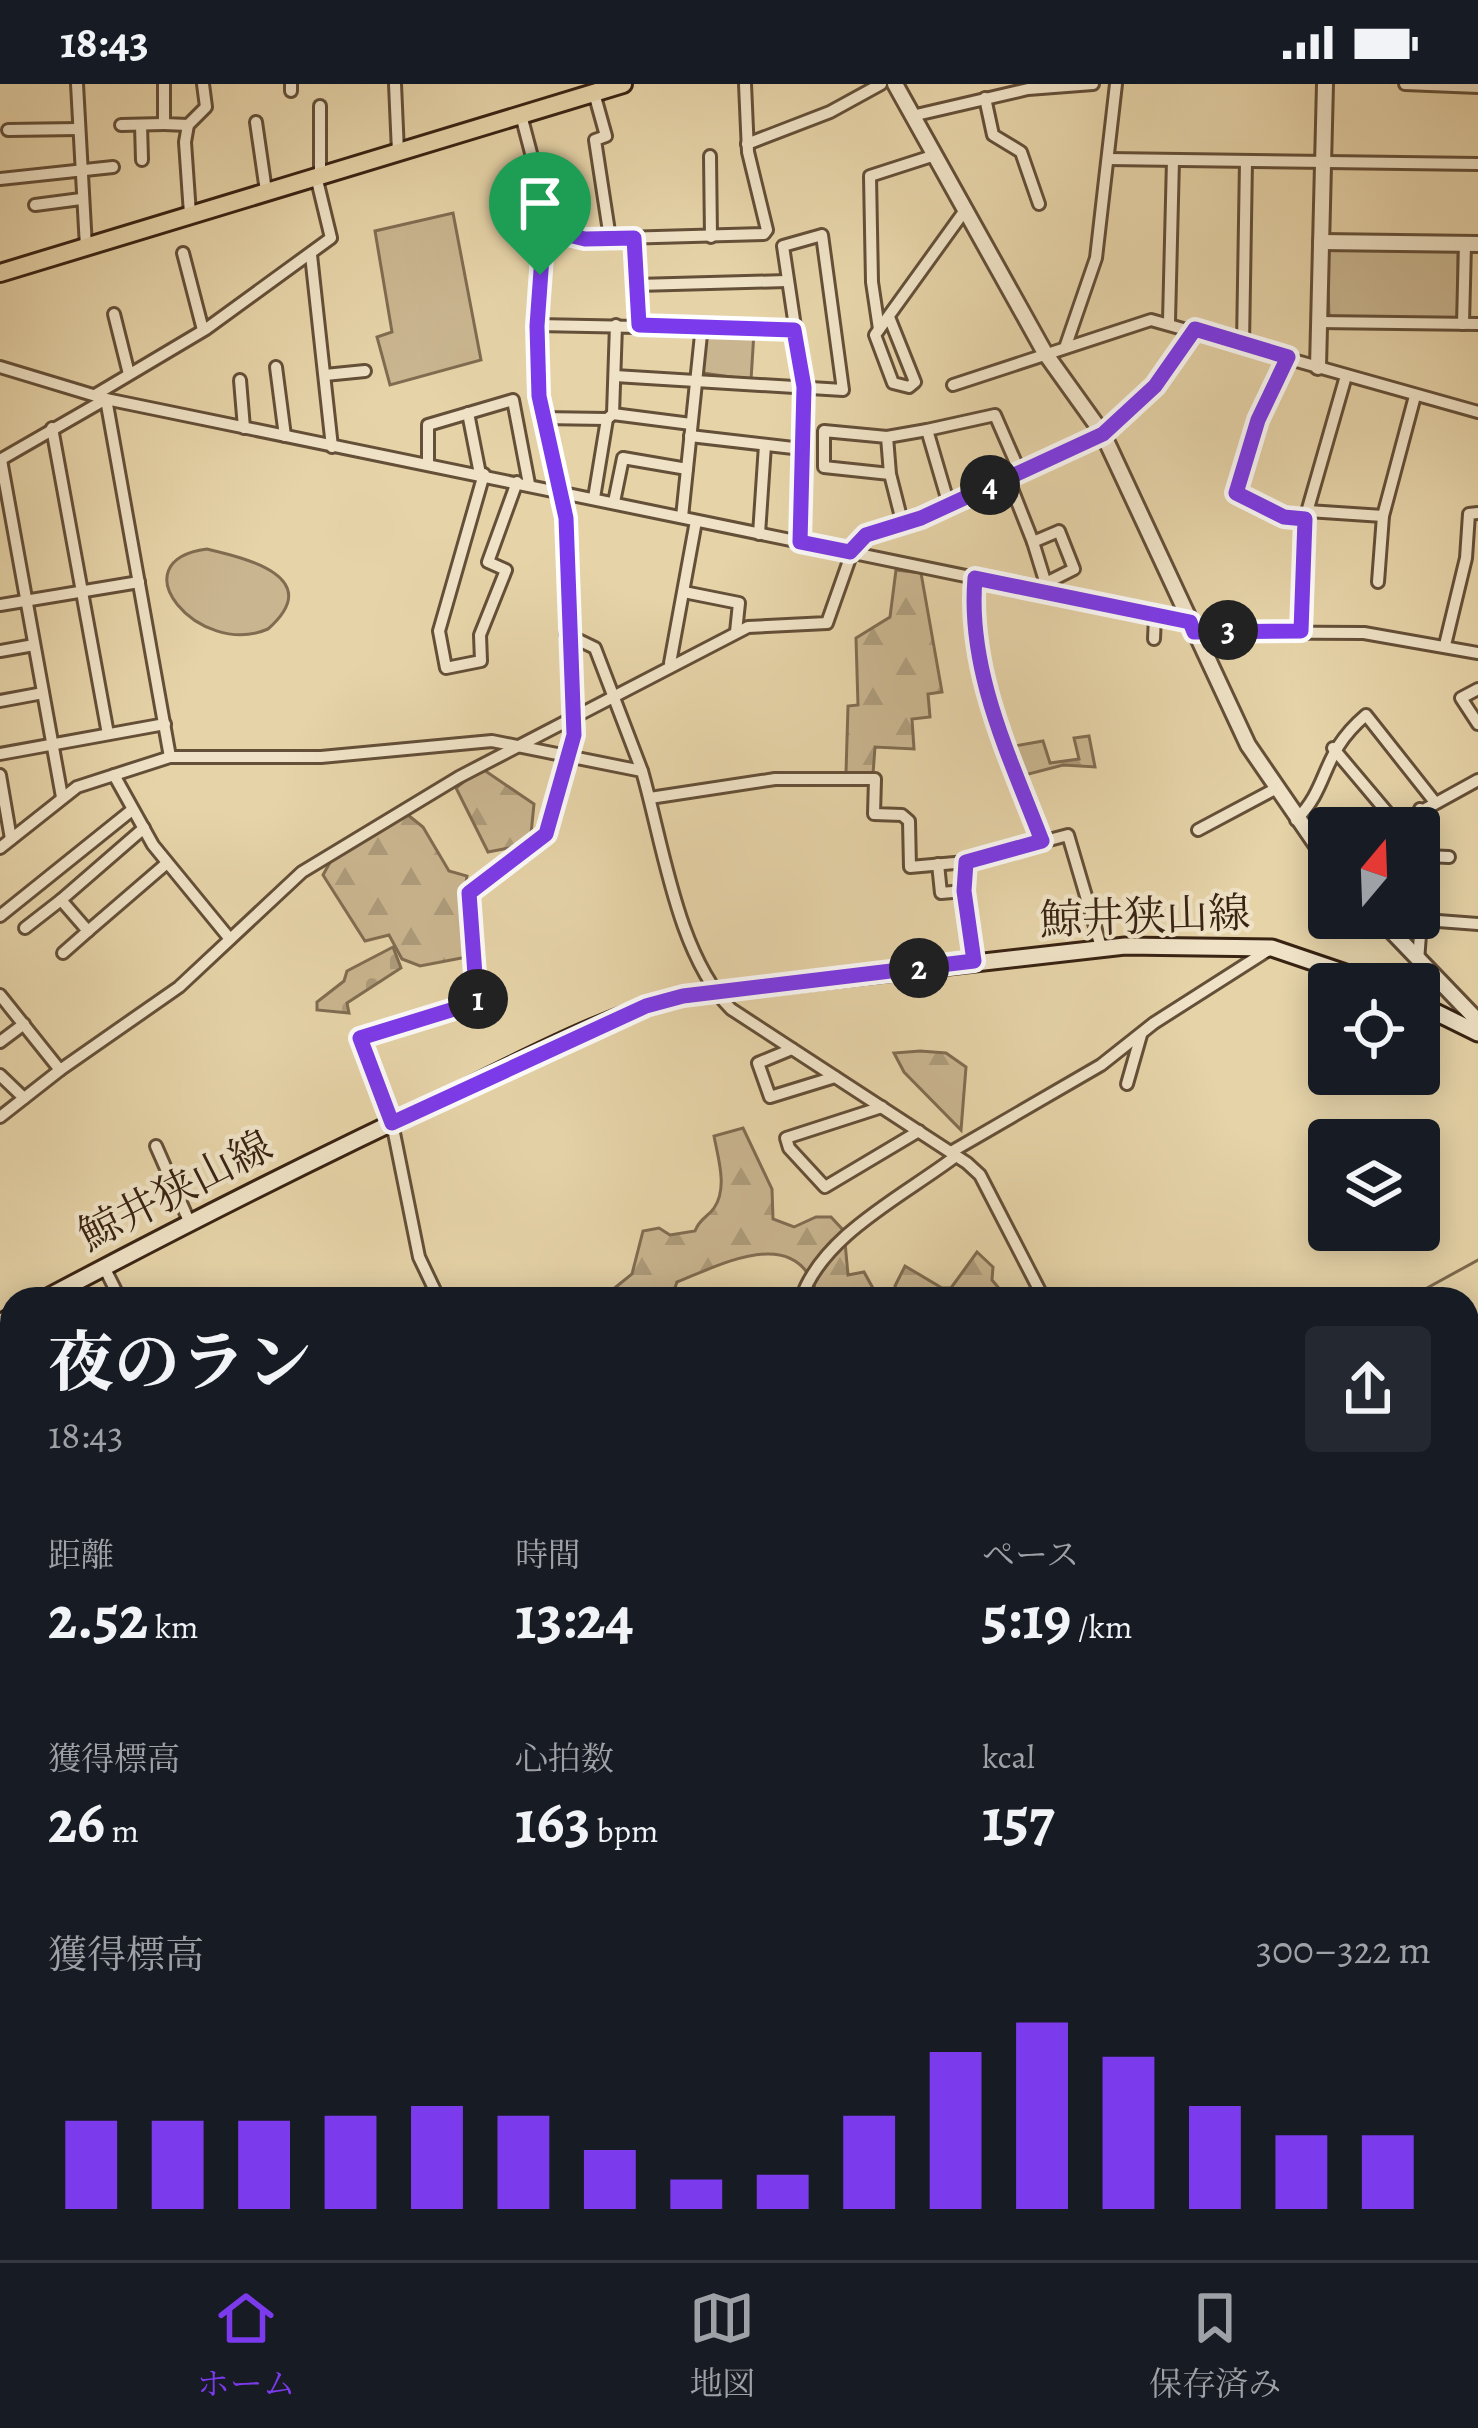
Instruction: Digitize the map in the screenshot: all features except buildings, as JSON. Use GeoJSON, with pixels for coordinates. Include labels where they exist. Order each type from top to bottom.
{"type":"FeatureCollection","features":[{"type":"Feature","properties":{"kind":"main road"},"geometry":{"type":"LineString","coordinates":[[0,273],[622,84]]}},
{"type":"Feature","properties":{"kind":"main road","name":"鯨井狭山線"},"geometry":{"type":"LineString","coordinates":[[67,1287],[189,1221],[614,1017],[683,996],[1101,947],[1273,948],[1317,963]]}},
{"type":"Feature","properties":{"kind":"main road"},"geometry":{"type":"LineString","coordinates":[[1440,1014],[1478,1033]]}},
{"type":"Feature","properties":{"kind":"street"},"geometry":{"type":"LineString","coordinates":[[77,84],[86,247]]}},
{"type":"Feature","properties":{"kind":"street"},"geometry":{"type":"LineString","coordinates":[[164,84],[164,124]]}},
{"type":"Feature","properties":{"kind":"street"},"geometry":{"type":"LineString","coordinates":[[190,214],[183,158],[188,125],[206,107],[203,84]]}},
{"type":"Feature","properties":{"kind":"street"},"geometry":{"type":"LineString","coordinates":[[395,84],[398,152]]}},
{"type":"Feature","properties":{"kind":"street"},"geometry":{"type":"LineString","coordinates":[[544,229],[610,238],[711,237],[767,230],[747,144],[745,84]]}},
{"type":"Feature","properties":{"kind":"street"},"geometry":{"type":"LineString","coordinates":[[747,144],[830,112],[881,84]]}},
{"type":"Feature","properties":{"kind":"street"},"geometry":{"type":"LineString","coordinates":[[896,84],[963,213],[1045,353],[1103,434],[1234,720],[1308,836]]}},
{"type":"Feature","properties":{"kind":"street"},"geometry":{"type":"LineString","coordinates":[[912,116],[986,98],[1093,84]]}},
{"type":"Feature","properties":{"kind":"street"},"geometry":{"type":"LineString","coordinates":[[1066,345],[1096,258],[1117,84]]}},
{"type":"Feature","properties":{"kind":"street"},"geometry":{"type":"LineString","coordinates":[[1318,367],[1325,84]]}},
{"type":"Feature","properties":{"kind":"street"},"geometry":{"type":"LineString","coordinates":[[1405,84],[1478,87]]}},
{"type":"Feature","properties":{"kind":"street"},"geometry":{"type":"LineString","coordinates":[[594,93],[606,136],[595,140],[610,238]]}},
{"type":"Feature","properties":{"kind":"street"},"geometry":{"type":"LineString","coordinates":[[986,98],[993,135],[1021,152],[1039,204]]}},
{"type":"Feature","properties":{"kind":"street"},"geometry":{"type":"LineString","coordinates":[[62,796],[0,460],[203,330],[332,238],[318,176],[320,106]]}},
{"type":"Feature","properties":{"kind":"street"},"geometry":{"type":"LineString","coordinates":[[434,1287],[414,1240],[408,1186],[392,1123],[360,1038],[477,1002],[469,893],[546,834],[569,756],[574,716],[566,634],[566,518],[541,418],[537,326],[544,229],[541,184],[521,115]]}},
{"type":"Feature","properties":{"kind":"street"},"geometry":{"type":"LineString","coordinates":[[256,122],[266,191]]}},
{"type":"Feature","properties":{"kind":"street"},"geometry":{"type":"LineString","coordinates":[[141,124],[142,160]]}},
{"type":"Feature","properties":{"kind":"street"},"geometry":{"type":"LineString","coordinates":[[121,125],[188,125]]}},
{"type":"Feature","properties":{"kind":"street"},"geometry":{"type":"LineString","coordinates":[[8,130],[79,129]]}},
{"type":"Feature","properties":{"kind":"street"},"geometry":{"type":"LineString","coordinates":[[710,156],[711,237]]}},
{"type":"Feature","properties":{"kind":"street"},"geometry":{"type":"LineString","coordinates":[[880,329],[872,283],[870,176],[932,157]]}},
{"type":"Feature","properties":{"kind":"street"},"geometry":{"type":"LineString","coordinates":[[1108,159],[1478,164]]}},
{"type":"Feature","properties":{"kind":"street"},"geometry":{"type":"LineString","coordinates":[[1169,321],[1173,160]]}},
{"type":"Feature","properties":{"kind":"street"},"geometry":{"type":"LineString","coordinates":[[1243,344],[1246,161]]}},
{"type":"Feature","properties":{"kind":"street"},"geometry":{"type":"LineString","coordinates":[[0,179],[113,167]]}},
{"type":"Feature","properties":{"kind":"street"},"geometry":{"type":"LineString","coordinates":[[35,205],[81,199]]}},
{"type":"Feature","properties":{"kind":"street"},"geometry":{"type":"LineString","coordinates":[[889,317],[915,384],[893,383],[875,335],[963,213]]}},
{"type":"Feature","properties":{"kind":"street"},"geometry":{"type":"LineString","coordinates":[[615,376],[804,387],[844,388],[822,236],[783,246],[804,387],[800,542]]}},
{"type":"Feature","properties":{"kind":"street"},"geometry":{"type":"LineString","coordinates":[[634,238],[639,325]]}},
{"type":"Feature","properties":{"kind":"street"},"geometry":{"type":"LineString","coordinates":[[1321,242],[1472,244],[1463,324]]}},
{"type":"Feature","properties":{"kind":"street"},"geometry":{"type":"LineString","coordinates":[[183,254],[203,330]]}},
{"type":"Feature","properties":{"kind":"street"},"geometry":{"type":"LineString","coordinates":[[311,255],[332,447]]}},
{"type":"Feature","properties":{"kind":"street"},"geometry":{"type":"LineString","coordinates":[[638,285],[787,281]]}},
{"type":"Feature","properties":{"kind":"street"},"geometry":{"type":"LineString","coordinates":[[115,314],[130,374]]}},
{"type":"Feature","properties":{"kind":"street"},"geometry":{"type":"LineString","coordinates":[[953,385],[1133,322],[1169,321],[1478,412]]}},
{"type":"Feature","properties":{"kind":"street"},"geometry":{"type":"LineString","coordinates":[[1318,322],[1478,324]]}},
{"type":"Feature","properties":{"kind":"street"},"geometry":{"type":"LineString","coordinates":[[594,498],[610,417],[616,325]]}},
{"type":"Feature","properties":{"kind":"street"},"geometry":{"type":"LineString","coordinates":[[537,326],[794,330]]}},
{"type":"Feature","properties":{"kind":"street"},"geometry":{"type":"LineString","coordinates":[[682,517],[702,326]]}},
{"type":"Feature","properties":{"kind":"street"},"geometry":{"type":"LineString","coordinates":[[0,1118],[179,987],[311,866],[520,743],[670,663],[736,632],[827,622],[850,552],[866,535],[903,525],[1103,434],[1155,386],[1195,329]]}},
{"type":"Feature","properties":{"kind":"street"},"geometry":{"type":"LineString","coordinates":[[1288,357],[1258,420],[1236,493],[1284,517],[1383,517]]}},
{"type":"Feature","properties":{"kind":"street"},"geometry":{"type":"LineString","coordinates":[[276,367],[285,436]]}},
{"type":"Feature","properties":{"kind":"street"},"geometry":{"type":"LineString","coordinates":[[1,370],[100,397],[332,447],[1048,589],[1192,627],[1301,631],[1445,645],[1478,653]]}},
{"type":"Feature","properties":{"kind":"street"},"geometry":{"type":"LineString","coordinates":[[325,375],[364,371]]}},
{"type":"Feature","properties":{"kind":"street"},"geometry":{"type":"LineString","coordinates":[[1301,631],[1306,515],[1346,376]]}},
{"type":"Feature","properties":{"kind":"street"},"geometry":{"type":"LineString","coordinates":[[240,380],[244,428]]}},
{"type":"Feature","properties":{"kind":"street"},"geometry":{"type":"LineString","coordinates":[[1378,582],[1383,517],[1414,396]]}},
{"type":"Feature","properties":{"kind":"street"},"geometry":{"type":"LineString","coordinates":[[100,397],[170,757]]}},
{"type":"Feature","properties":{"kind":"street"},"geometry":{"type":"LineString","coordinates":[[428,464],[428,425],[468,413],[513,400],[523,483],[488,562],[506,570],[480,635],[481,661],[446,668],[439,631],[482,474],[468,413]]}},
{"type":"Feature","properties":{"kind":"street"},"geometry":{"type":"LineString","coordinates":[[890,474],[824,467],[824,431],[886,437],[995,415],[1048,589]]}},
{"type":"Feature","properties":{"kind":"street"},"geometry":{"type":"LineString","coordinates":[[541,418],[610,417],[802,448]]}},
{"type":"Feature","properties":{"kind":"street"},"geometry":{"type":"LineString","coordinates":[[52,428],[108,734]]}},
{"type":"Feature","properties":{"kind":"street"},"geometry":{"type":"LineString","coordinates":[[926,430],[949,505]]}},
{"type":"Feature","properties":{"kind":"street"},"geometry":{"type":"LineString","coordinates":[[886,437],[903,525]]}},
{"type":"Feature","properties":{"kind":"street"},"geometry":{"type":"LineString","coordinates":[[759,534],[765,445]]}},
{"type":"Feature","properties":{"kind":"street"},"geometry":{"type":"LineString","coordinates":[[614,502],[623,458],[687,469]]}},
{"type":"Feature","properties":{"kind":"street"},"geometry":{"type":"LineString","coordinates":[[1445,645],[1466,558],[1469,514],[1478,513]]}},
{"type":"Feature","properties":{"kind":"street"},"geometry":{"type":"LineString","coordinates":[[670,663],[696,520]]}},
{"type":"Feature","properties":{"kind":"street"},"geometry":{"type":"LineString","coordinates":[[1033,542],[1059,531],[1074,569],[1048,589]]}},
{"type":"Feature","properties":{"kind":"street"},"geometry":{"type":"LineString","coordinates":[[975,578],[975,620],[985,686],[1042,841]]}},
{"type":"Feature","properties":{"kind":"street"},"geometry":{"type":"LineString","coordinates":[[0,605],[139,582]]}},
{"type":"Feature","properties":{"kind":"street"},"geometry":{"type":"LineString","coordinates":[[684,592],[740,603],[736,632]]}},
{"type":"Feature","properties":{"kind":"street"},"geometry":{"type":"LineString","coordinates":[[1154,639],[1155,616]]}},
{"type":"Feature","properties":{"kind":"street"},"geometry":{"type":"LineString","coordinates":[[566,634],[595,648],[642,771],[682,916],[716,993],[980,1175],[1038,1287]]}},
{"type":"Feature","properties":{"kind":"street"},"geometry":{"type":"LineString","coordinates":[[0,651],[34,645]]}},
{"type":"Feature","properties":{"kind":"street"},"geometry":{"type":"LineString","coordinates":[[1478,689],[1461,698],[1478,724]]}},
{"type":"Feature","properties":{"kind":"street"},"geometry":{"type":"LineString","coordinates":[[0,701],[44,693]]}},
{"type":"Feature","properties":{"kind":"street"},"geometry":{"type":"LineString","coordinates":[[1296,820],[1316,799],[1333,748],[1366,715],[1434,801]]}},
{"type":"Feature","properties":{"kind":"street"},"geometry":{"type":"LineString","coordinates":[[0,754],[165,724]]}},
{"type":"Feature","properties":{"kind":"street"},"geometry":{"type":"LineString","coordinates":[[0,848],[62,796],[170,757],[321,757],[454,742],[520,743],[642,771]]}},
{"type":"Feature","properties":{"kind":"street"},"geometry":{"type":"LineString","coordinates":[[1333,748],[1379,807]]}},
{"type":"Feature","properties":{"kind":"street"},"geometry":{"type":"LineString","coordinates":[[0,775],[11,839]]}},
{"type":"Feature","properties":{"kind":"street"},"geometry":{"type":"LineString","coordinates":[[114,775],[167,863],[230,940]]}},
{"type":"Feature","properties":{"kind":"street"},"geometry":{"type":"LineString","coordinates":[[650,798],[775,779],[875,778],[874,814],[902,815],[909,821],[910,867],[966,862],[1068,835],[1101,947]]}},
{"type":"Feature","properties":{"kind":"street"},"geometry":{"type":"LineString","coordinates":[[1424,807],[1478,780]]}},
{"type":"Feature","properties":{"kind":"street"},"geometry":{"type":"LineString","coordinates":[[1198,830],[1275,789]]}},
{"type":"Feature","properties":{"kind":"street"},"geometry":{"type":"LineString","coordinates":[[0,916],[132,810]]}},
{"type":"Feature","properties":{"kind":"street"},"geometry":{"type":"LineString","coordinates":[[25,928],[144,828]]}},
{"type":"Feature","properties":{"kind":"street"},"geometry":{"type":"LineString","coordinates":[[1440,857],[1449,857]]}},
{"type":"Feature","properties":{"kind":"street"},"geometry":{"type":"LineString","coordinates":[[966,862],[964,891],[974,961]]}},
{"type":"Feature","properties":{"kind":"street"},"geometry":{"type":"LineString","coordinates":[[63,953],[167,863]]}},
{"type":"Feature","properties":{"kind":"street"},"geometry":{"type":"LineString","coordinates":[[938,864],[941,892],[964,891]]}},
{"type":"Feature","properties":{"kind":"street"},"geometry":{"type":"LineString","coordinates":[[61,900],[88,932]]}},
{"type":"Feature","properties":{"kind":"street"},"geometry":{"type":"LineString","coordinates":[[1440,921],[1478,924]]}},
{"type":"Feature","properties":{"kind":"street"},"geometry":{"type":"LineString","coordinates":[[1398,939],[1478,1022]]}},
{"type":"Feature","properties":{"kind":"street"},"geometry":{"type":"LineString","coordinates":[[1418,961],[1422,939]]}},
{"type":"Feature","properties":{"kind":"street"},"geometry":{"type":"LineString","coordinates":[[805,1287],[838,1244],[953,1154],[1101,1065],[1142,1031],[1273,948]]}},
{"type":"Feature","properties":{"kind":"street"},"geometry":{"type":"LineString","coordinates":[[0,995],[60,1070]]}},
{"type":"Feature","properties":{"kind":"street"},"geometry":{"type":"LineString","coordinates":[[1440,1011],[1453,995]]}},
{"type":"Feature","properties":{"kind":"street"},"geometry":{"type":"LineString","coordinates":[[0,1042],[24,1024]]}},
{"type":"Feature","properties":{"kind":"street"},"geometry":{"type":"LineString","coordinates":[[1127,1084],[1142,1031]]}},
{"type":"Feature","properties":{"kind":"street"},"geometry":{"type":"LineString","coordinates":[[792,1049],[758,1063],[770,1097],[835,1077]]}},
{"type":"Feature","properties":{"kind":"street"},"geometry":{"type":"LineString","coordinates":[[0,1075],[24,1098]]}},
{"type":"Feature","properties":{"kind":"street"},"geometry":{"type":"LineString","coordinates":[[882,1107],[786,1138],[788,1148],[826,1187],[919,1131]]}},
{"type":"Feature","properties":{"kind":"street"},"geometry":{"type":"LineString","coordinates":[[156,1147],[189,1221]]}},
{"type":"Feature","properties":{"kind":"street"},"geometry":{"type":"LineString","coordinates":[[104,1267],[114,1287]]}},
{"type":"Feature","properties":{"kind":"green space"},"geometry":{"type":"Polygon","coordinates":[[[453,213],[481,360],[390,385],[377,337],[392,332],[375,231],[453,213]]]}},
{"type":"Feature","properties":{"kind":"green space"},"geometry":{"type":"Polygon","coordinates":[[[1333,248],[1458,249],[1458,320],[1329,317],[1327,252],[1333,248]]]}},
{"type":"Feature","properties":{"kind":"green space"},"geometry":{"type":"Polygon","coordinates":[[[754,332],[751,380],[703,373],[706,333],[754,332]]]}},
{"type":"Feature","properties":{"kind":"green space"},"geometry":{"type":"Polygon","coordinates":[[[207,549],[259,565],[285,583],[289,596],[284,611],[268,629],[242,635],[217,631],[194,620],[178,605],[168,587],[168,571],[181,557],[207,549]]]}},
{"type":"Feature","properties":{"kind":"green space"},"geometry":{"type":"Polygon","coordinates":[[[896,570],[921,573],[942,692],[928,694],[930,717],[912,719],[914,749],[875,747],[873,774],[846,773],[848,706],[858,705],[856,638],[890,617],[896,570]]]}},
{"type":"Feature","properties":{"kind":"green space"},"geometry":{"type":"Polygon","coordinates":[[[1089,736],[1095,767],[1063,765],[1021,776],[1009,747],[1043,741],[1050,763],[1079,759],[1074,738],[1089,736]]]}},
{"type":"Feature","properties":{"kind":"green space"},"geometry":{"type":"Polygon","coordinates":[[[481,768],[534,804],[530,844],[488,852],[456,788],[481,768]]]}},
{"type":"Feature","properties":{"kind":"green space"},"geometry":{"type":"Polygon","coordinates":[[[408,815],[423,827],[449,871],[467,876],[464,898],[472,956],[420,966],[402,959],[389,935],[365,941],[323,875],[333,857],[408,815]]]}},
{"type":"Feature","properties":{"kind":"green space"},"geometry":{"type":"Polygon","coordinates":[[[393,947],[401,968],[347,1003],[349,1013],[317,1010],[317,1002],[344,981],[347,971],[393,947]]]}},
{"type":"Feature","properties":{"kind":"green space"},"geometry":{"type":"Polygon","coordinates":[[[894,1053],[946,1053],[966,1067],[961,1130],[904,1072],[894,1053]]]}},
{"type":"Feature","properties":{"kind":"green space"},"geometry":{"type":"Polygon","coordinates":[[[743,1128],[772,1189],[773,1219],[794,1227],[816,1217],[831,1217],[844,1231],[848,1275],[864,1272],[872,1287],[814,1287],[795,1261],[758,1254],[716,1266],[677,1282],[675,1287],[616,1287],[632,1274],[643,1231],[659,1228],[670,1235],[695,1231],[711,1211],[721,1182],[714,1136],[743,1128]]]}},
{"type":"Feature","properties":{"kind":"green space"},"geometry":{"type":"Polygon","coordinates":[[[977,1252],[993,1267],[992,1280],[998,1287],[952,1287],[977,1252]]]}},
{"type":"Feature","properties":{"kind":"green space"},"geometry":{"type":"Polygon","coordinates":[[[905,1266],[940,1287],[895,1287],[905,1266]]]}},
{"type":"Feature","properties":{"kind":"waterway"},"geometry":{"type":"LineString","coordinates":[[1429,1287],[1478,1260]]}},
{"type":"Feature","properties":{"kind":"route"},"geometry":{"type":"LineString","coordinates":[[544,229],[585,239],[634,238],[639,325],[794,330],[804,387],[800,542],[850,552],[866,535],[921,518],[1103,434],[1155,386],[1195,329],[1288,357],[1258,420],[1236,493],[1284,517],[1305,519],[1301,631],[1194,632],[1190,622],[975,578],[973,601],[985,686],[1002,743],[1042,841],[966,862],[964,891],[974,961],[683,996],[646,1006],[392,1123],[360,1038],[427,1016],[471,1008],[477,1002],[480,992],[469,893],[546,834],[574,735],[566,634],[566,518],[539,396],[540,275],[544,229]]}}]}
